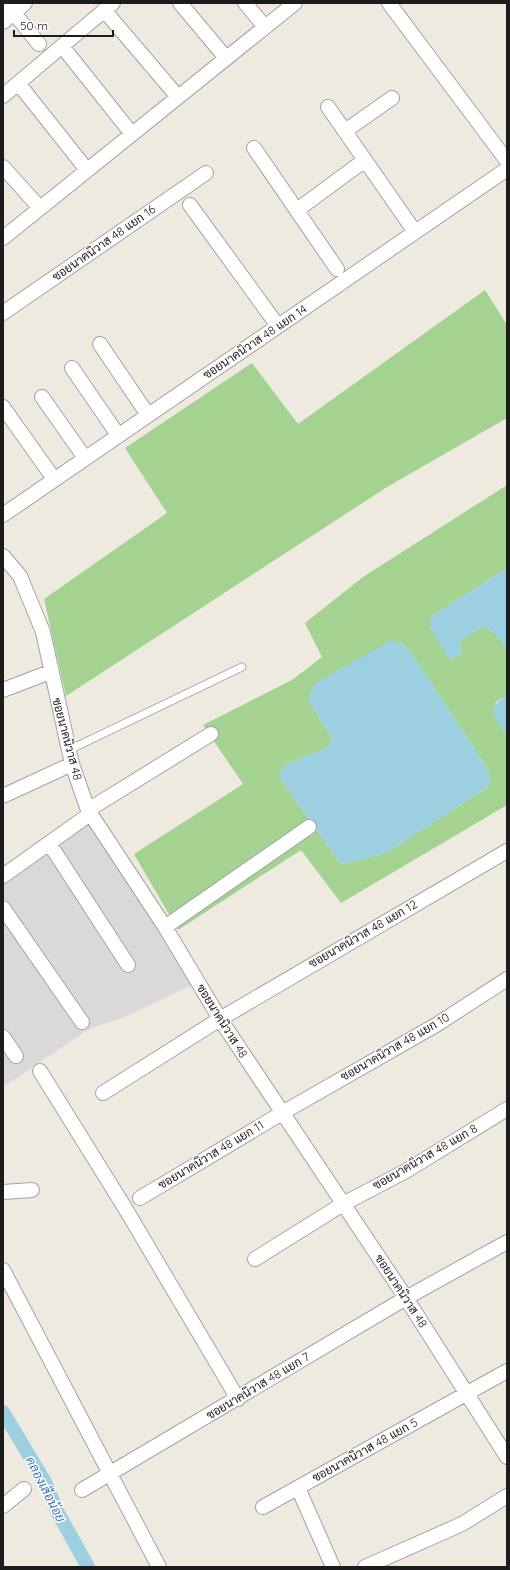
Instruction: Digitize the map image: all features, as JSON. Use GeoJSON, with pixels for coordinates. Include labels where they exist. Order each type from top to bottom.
{"type":"FeatureCollection","features":[{"type":"Feature","properties":{"kind":"street"},"geometry":{"type":"LineString","coordinates":[[3,22],[10,8],[25,3]]}},
{"type":"Feature","properties":{"kind":"street"},"geometry":{"type":"LineString","coordinates":[[180,3],[226,58]]}},
{"type":"Feature","properties":{"kind":"street"},"geometry":{"type":"LineString","coordinates":[[245,3],[265,27]]}},
{"type":"Feature","properties":{"kind":"street"},"geometry":{"type":"LineString","coordinates":[[3,238],[295,3]]}},
{"type":"Feature","properties":{"kind":"street"},"geometry":{"type":"LineString","coordinates":[[389,3],[507,161]]}},
{"type":"Feature","properties":{"kind":"street"},"geometry":{"type":"LineString","coordinates":[[3,96],[108,7],[178,97]]}},
{"type":"Feature","properties":{"kind":"street"},"geometry":{"type":"LineString","coordinates":[[10,8],[39,44]]}},
{"type":"Feature","properties":{"kind":"street"},"geometry":{"type":"LineString","coordinates":[[62,46],[132,134]]}},
{"type":"Feature","properties":{"kind":"street"},"geometry":{"type":"LineString","coordinates":[[18,83],[87,170]]}},
{"type":"Feature","properties":{"kind":"street"},"geometry":{"type":"LineString","coordinates":[[345,131],[392,98]]}},
{"type":"Feature","properties":{"kind":"street"},"geometry":{"type":"LineString","coordinates":[[328,107],[415,232]]}},
{"type":"Feature","properties":{"kind":"street"},"geometry":{"type":"LineString","coordinates":[[254,148],[337,270]]}},
{"type":"Feature","properties":{"kind":"street"},"geometry":{"type":"LineString","coordinates":[[297,210],[365,160]]}},
{"type":"Feature","properties":{"kind":"street"},"geometry":{"type":"LineString","coordinates":[[3,167],[40,208]]}},
{"type":"Feature","properties":{"kind":"street","name":"ซอยนาคนิวาส 48 แยก 14"},"geometry":{"type":"LineString","coordinates":[[3,515],[507,170]]}},
{"type":"Feature","properties":{"kind":"street","name":"ซอยนาคนิวาส 48 แยก 16"},"geometry":{"type":"LineString","coordinates":[[3,313],[206,173]]}},
{"type":"Feature","properties":{"kind":"street"},"geometry":{"type":"LineString","coordinates":[[190,205],[278,326]]}},
{"type":"Feature","properties":{"kind":"street"},"geometry":{"type":"LineString","coordinates":[[100,344],[148,415]]}},
{"type":"Feature","properties":{"kind":"street"},"geometry":{"type":"LineString","coordinates":[[72,368],[118,436]]}},
{"type":"Feature","properties":{"kind":"street"},"geometry":{"type":"LineString","coordinates":[[42,397],[85,458]]}},
{"type":"Feature","properties":{"kind":"street"},"geometry":{"type":"LineString","coordinates":[[3,407],[54,479]]}},
{"type":"Feature","properties":{"kind":"street","name":"ซอยนาคนิวาส 48"},"geometry":{"type":"LineString","coordinates":[[3,556],[20,576],[43,632],[50,672],[72,764],[89,812],[165,927],[220,1019],[406,1298],[507,1457]]}},
{"type":"Feature","properties":{"kind":"street"},"geometry":{"type":"LineString","coordinates":[[3,690],[50,672]]}},
{"type":"Feature","properties":{"kind":"street"},"geometry":{"type":"LineString","coordinates":[[3,876],[89,812],[211,734]]}},
{"type":"Feature","properties":{"kind":"street"},"geometry":{"type":"LineString","coordinates":[[3,796],[72,764]]}},
{"type":"Feature","properties":{"kind":"street"},"geometry":{"type":"LineString","coordinates":[[165,927],[309,827]]}},
{"type":"Feature","properties":{"kind":"street"},"geometry":{"type":"LineString","coordinates":[[49,843],[128,965]]}},
{"type":"Feature","properties":{"kind":"street","name":"ซอยนาคนิวาส 48 แยก 12"},"geometry":{"type":"LineString","coordinates":[[103,1093],[220,1019],[507,851]]}},
{"type":"Feature","properties":{"kind":"street"},"geometry":{"type":"LineString","coordinates":[[3,908],[82,1022]]}},
{"type":"Feature","properties":{"kind":"street","name":"ซอยนาคนิวาส 48 แยก 10"},"geometry":{"type":"LineString","coordinates":[[282,1113],[436,1025],[507,979]]}},
{"type":"Feature","properties":{"kind":"street"},"geometry":{"type":"LineString","coordinates":[[3,1037],[16,1056]]}},
{"type":"Feature","properties":{"kind":"street"},"geometry":{"type":"LineString","coordinates":[[40,1071],[129,1215],[238,1399]]}},
{"type":"Feature","properties":{"kind":"street","name":"ซอยนาคนิวาส 48 แยก 8"},"geometry":{"type":"LineString","coordinates":[[254,1259],[343,1204],[406,1170],[507,1109]]}},
{"type":"Feature","properties":{"kind":"street","name":"ซอยนาคนิวาส 48 แยก 11"},"geometry":{"type":"LineString","coordinates":[[140,1198],[282,1113]]}},
{"type":"Feature","properties":{"kind":"street"},"geometry":{"type":"LineString","coordinates":[[3,1192],[32,1190]]}},
{"type":"Feature","properties":{"kind":"street","name":"ซอยนาคนิวาส 48 แยก 7"},"geometry":{"type":"LineString","coordinates":[[82,1490],[238,1399],[406,1298],[507,1242]]}},
{"type":"Feature","properties":{"kind":"street"},"geometry":{"type":"LineString","coordinates":[[3,1270],[111,1474],[158,1567]]}},
{"type":"Feature","properties":{"kind":"street","name":"ซอยนาคนิวาส 48 แยก 5"},"geometry":{"type":"LineString","coordinates":[[263,1507],[507,1371]]}},
{"type":"Feature","properties":{"kind":"street"},"geometry":{"type":"LineString","coordinates":[[298,1488],[333,1567]]}},
{"type":"Feature","properties":{"kind":"street"},"geometry":{"type":"LineString","coordinates":[[3,1506],[24,1489]]}},
{"type":"Feature","properties":{"kind":"street"},"geometry":{"type":"LineString","coordinates":[[365,1567],[462,1524],[507,1496]]}},
{"type":"Feature","properties":{"kind":"lane"},"geometry":{"type":"LineString","coordinates":[[69,750],[242,666]]}},
{"type":"Feature","properties":{"kind":"shaded area"},"geometry":{"type":"Polygon","coordinates":[[[90,814],[198,982],[125,1017],[89,1029],[3,1087],[3,875],[90,814]]]}},
{"type":"Feature","properties":{"kind":"green space"},"geometry":{"type":"Polygon","coordinates":[[[485,290],[507,325],[507,418],[387,487],[66,696],[44,599],[167,513],[125,448],[252,363],[298,424],[485,290]]]}},
{"type":"Feature","properties":{"kind":"green space"},"geometry":{"type":"Polygon","coordinates":[[[507,485],[507,568],[433,615],[430,620],[430,627],[451,659],[461,653],[462,650],[459,645],[460,641],[482,627],[494,633],[506,649],[508,664],[507,695],[496,702],[493,713],[507,736],[507,805],[341,903],[301,850],[178,930],[134,854],[243,784],[203,725],[292,680],[322,657],[305,623],[363,577],[507,485]],[[401,643],[309,701],[332,738],[330,744],[326,748],[285,765],[280,778],[339,862],[343,864],[386,853],[487,788],[490,780],[489,771],[410,651],[401,643]]]}},
{"type":"Feature","properties":{"kind":"water"},"geometry":{"type":"Polygon","coordinates":[[[507,568],[507,652],[494,633],[487,628],[482,627],[460,641],[459,645],[462,650],[461,653],[452,659],[449,658],[430,627],[430,620],[433,615],[507,568]]]}},
{"type":"Feature","properties":{"kind":"water"},"geometry":{"type":"Polygon","coordinates":[[[391,640],[401,643],[410,651],[489,771],[490,780],[487,788],[386,853],[343,864],[339,862],[280,778],[279,773],[285,765],[326,748],[330,744],[332,738],[309,701],[310,693],[315,684],[391,640]]]}},
{"type":"Feature","properties":{"kind":"water"},"geometry":{"type":"Polygon","coordinates":[[[507,695],[507,736],[495,718],[493,710],[495,705],[507,695]]]}},
{"type":"Feature","properties":{"kind":"waterway","name":"คลองเสือน้อย"},"geometry":{"type":"LineString","coordinates":[[3,1412],[45,1482],[58,1513],[88,1567]]}}]}
